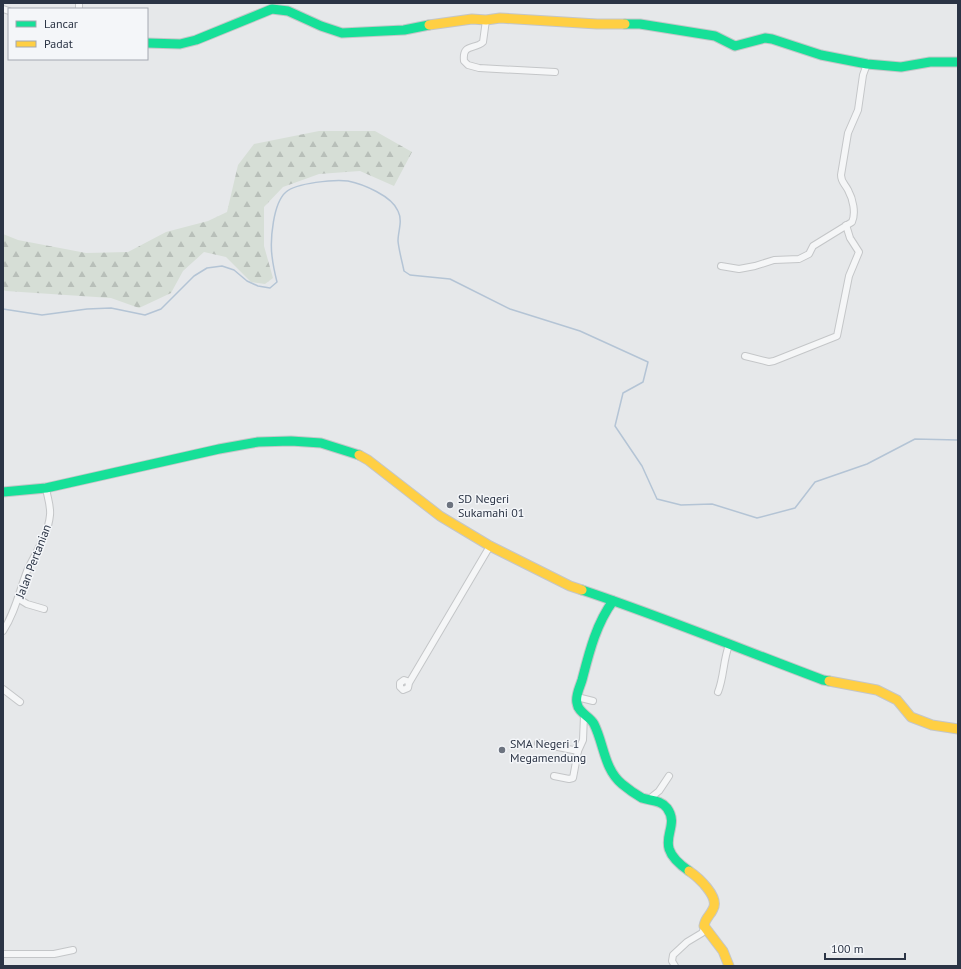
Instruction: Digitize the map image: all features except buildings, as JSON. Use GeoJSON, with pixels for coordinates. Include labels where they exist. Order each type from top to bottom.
{"type":"FeatureCollection","features":[{"type":"Feature","properties":{"kind":"street"},"geometry":{"type":"LineString","coordinates":[[148,43],[180,44],[196,40],[272,9],[288,11],[321,26],[342,33],[404,30],[437,23],[472,19],[486,20],[500,18],[597,24],[640,24],[715,36],[735,46],[765,38],[772,39],[821,55],[867,64],[900,67],[930,62],[958,62]]}},
{"type":"Feature","properties":{"kind":"street"},"geometry":{"type":"LineString","coordinates":[[486,20],[483,42],[480,45],[469,47],[464,53],[464,61],[468,65],[479,68],[555,72]]}},
{"type":"Feature","properties":{"kind":"street"},"geometry":{"type":"LineString","coordinates":[[721,266],[739,269],[748,268],[774,260],[798,259],[809,254],[810,249],[813,246],[853,220],[854,211],[850,193],[842,182],[841,175],[848,133],[858,110],[863,75],[867,64]]}},
{"type":"Feature","properties":{"kind":"street"},"geometry":{"type":"LineString","coordinates":[[745,356],[770,362],[837,336],[849,276],[859,252],[850,238],[846,225]]}},
{"type":"Feature","properties":{"kind":"street"},"geometry":{"type":"LineString","coordinates":[[3,492],[46,488],[219,449],[258,442],[291,440],[321,443],[356,453],[368,460],[440,516],[490,546],[570,586],[644,611],[823,680],[877,690],[896,700],[911,717],[932,725],[958,729]]}},
{"type":"Feature","properties":{"kind":"street","name":"Jalan Pertanian"},"geometry":{"type":"LineString","coordinates":[[3,631],[19,599],[28,570],[42,542],[49,521],[50,509],[46,488]]}},
{"type":"Feature","properties":{"kind":"street"},"geometry":{"type":"LineString","coordinates":[[410,683],[490,546]]}},
{"type":"Feature","properties":{"kind":"street"},"geometry":{"type":"LineString","coordinates":[[19,599],[26,604],[44,609]]}},
{"type":"Feature","properties":{"kind":"street"},"geometry":{"type":"LineString","coordinates":[[613,601],[608,607],[592,640],[577,698],[577,705],[593,724],[601,742],[604,756],[618,780],[624,786],[641,797],[665,804],[670,811],[671,817],[668,847],[672,856],[702,882],[714,899],[715,906],[704,921],[705,927],[723,951],[729,966]]}},
{"type":"Feature","properties":{"kind":"street"},"geometry":{"type":"LineString","coordinates":[[718,692],[722,681],[724,662],[729,645]]}},
{"type":"Feature","properties":{"kind":"street"},"geometry":{"type":"LineString","coordinates":[[3,689],[20,702]]}},
{"type":"Feature","properties":{"kind":"street"},"geometry":{"type":"LineString","coordinates":[[577,698],[593,701]]}},
{"type":"Feature","properties":{"kind":"street"},"geometry":{"type":"LineString","coordinates":[[554,776],[569,779],[573,778],[578,751],[582,740],[584,715]]}},
{"type":"Feature","properties":{"kind":"street"},"geometry":{"type":"LineString","coordinates":[[538,743],[578,751]]}},
{"type":"Feature","properties":{"kind":"street"},"geometry":{"type":"LineString","coordinates":[[649,799],[660,791],[669,776]]}},
{"type":"Feature","properties":{"kind":"street"},"geometry":{"type":"LineString","coordinates":[[675,966],[672,959],[673,955],[687,942],[702,933],[705,927]]}},
{"type":"Feature","properties":{"kind":"street"},"geometry":{"type":"LineString","coordinates":[[3,954],[54,954],[73,950]]}},
{"type":"Feature","properties":{"kind":"green space"},"geometry":{"type":"Polygon","coordinates":[[[319,131],[375,131],[412,152],[394,186],[360,171],[319,174],[283,187],[264,207],[264,246],[273,278],[265,284],[251,282],[226,257],[204,252],[183,271],[171,293],[139,308],[111,298],[3,290],[3,234],[18,240],[86,253],[128,252],[166,232],[208,221],[227,212],[238,165],[254,144],[319,131]]]}},
{"type":"Feature","properties":{"kind":"waterway"},"geometry":{"type":"LineString","coordinates":[[3,309],[42,315],[87,309],[111,308],[145,315],[161,309],[194,276],[207,268],[222,266],[234,270],[247,281],[258,286],[270,288],[277,282],[271,249],[273,222],[278,204],[282,197],[286,192],[298,186],[325,181],[348,181],[376,192],[390,200],[395,206],[400,218],[398,241],[404,271],[410,275],[450,279],[510,309],[580,331],[648,362],[643,382],[623,393],[615,426],[642,466],[657,499],[681,505],[712,504],[757,518],[795,508],[815,482],[867,464],[915,439],[958,440]]}},
{"type":"Feature","properties":{"kind":"traffic: fast"},"geometry":{"type":"LineString","coordinates":[[148,43],[180,44],[196,40],[272,9],[288,11],[321,26],[342,33],[404,30],[429,25]]}},
{"type":"Feature","properties":{"kind":"traffic: fast"},"geometry":{"type":"LineString","coordinates":[[625,24],[640,24],[715,36],[735,46],[765,38],[772,39],[821,55],[867,64],[901,67],[930,62],[958,62]]}},
{"type":"Feature","properties":{"kind":"traffic: fast"},"geometry":{"type":"LineString","coordinates":[[3,492],[46,488],[219,449],[258,442],[291,441],[321,443],[359,455]]}},
{"type":"Feature","properties":{"kind":"traffic: fast"},"geometry":{"type":"LineString","coordinates":[[582,590],[673,622],[829,681]]}},
{"type":"Feature","properties":{"kind":"traffic: fast"},"geometry":{"type":"LineString","coordinates":[[613,601],[602,619],[594,639],[577,694],[578,706],[594,724],[608,764],[616,778],[624,786],[642,798],[665,805],[671,816],[668,845],[677,861],[689,871]]}},
{"type":"Feature","properties":{"kind":"traffic: slow"},"geometry":{"type":"LineString","coordinates":[[429,25],[472,19],[486,20],[500,18],[597,24],[625,24]]}},
{"type":"Feature","properties":{"kind":"traffic: slow"},"geometry":{"type":"LineString","coordinates":[[359,455],[368,460],[440,516],[490,546],[570,586],[582,590]]}},
{"type":"Feature","properties":{"kind":"traffic: slow"},"geometry":{"type":"LineString","coordinates":[[829,681],[877,690],[897,700],[911,717],[932,725],[958,729]]}},
{"type":"Feature","properties":{"kind":"traffic: slow"},"geometry":{"type":"LineString","coordinates":[[689,871],[698,878],[711,893],[714,904],[713,909],[705,921],[704,926],[723,951],[729,966]]}},
{"type":"Feature","properties":{"kind":"place","name":"SD Negeri Sukamahi 01"},"geometry":{"type":"Point","coordinates":[450,505]}},
{"type":"Feature","properties":{"kind":"place","name":"SMA Negeri 1 Megamendung"},"geometry":{"type":"Point","coordinates":[502,750]}}]}
